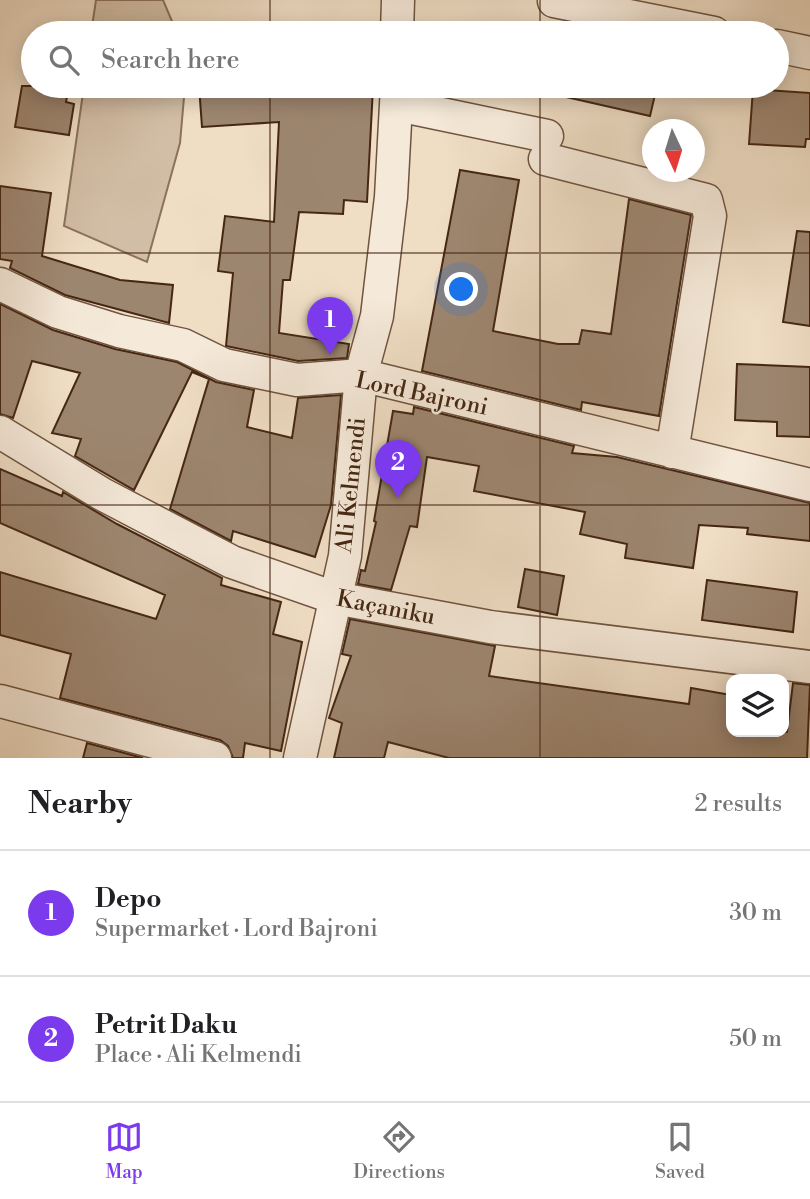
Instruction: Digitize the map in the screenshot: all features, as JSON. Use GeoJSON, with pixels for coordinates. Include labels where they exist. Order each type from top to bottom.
{"type":"FeatureCollection","features":[{"type":"Feature","properties":{"kind":"street"},"geometry":{"type":"LineString","coordinates":[[397,21],[398,0]]}},
{"type":"Feature","properties":{"kind":"street"},"geometry":{"type":"LineString","coordinates":[[554,1],[654,21]]}},
{"type":"Feature","properties":{"kind":"street"},"geometry":{"type":"LineString","coordinates":[[789,49],[810,53]]}},
{"type":"Feature","properties":{"kind":"street","name":"Ali Kelmendi"},"geometry":{"type":"LineString","coordinates":[[300,758],[345,556],[361,376],[377,316],[394,174],[397,98]]}},
{"type":"Feature","properties":{"kind":"street"},"geometry":{"type":"LineString","coordinates":[[403,98],[706,200],[710,216],[672,452]]}},
{"type":"Feature","properties":{"kind":"street","name":"Lord Bajroni"},"geometry":{"type":"LineString","coordinates":[[0,284],[58,312],[119,331],[183,345],[223,365],[297,380],[361,376],[810,485]]}},
{"type":"Feature","properties":{"kind":"street","name":"Kaçaniku"},"geometry":{"type":"LineString","coordinates":[[0,432],[102,495],[232,562],[335,598],[490,626],[810,667]]}},
{"type":"Feature","properties":{"kind":"street"},"geometry":{"type":"LineString","coordinates":[[0,701],[215,758]]}},
{"type":"Feature","properties":{"kind":"shaded area"},"geometry":{"type":"Polygon","coordinates":[[[96,0],[163,0],[172,21],[93,21],[96,0]]]}},
{"type":"Feature","properties":{"kind":"shaded area"},"geometry":{"type":"Polygon","coordinates":[[[82,98],[184,98],[180,143],[147,262],[64,226],[82,98]]]}},
{"type":"Feature","properties":{"kind":"building"},"geometry":{"type":"Polygon","coordinates":[[[21,92],[21,98],[67,98],[66,102],[74,104],[69,135],[15,127],[21,92]]]}},
{"type":"Feature","properties":{"kind":"building"},"geometry":{"type":"Polygon","coordinates":[[[789,92],[810,93],[810,139],[806,139],[805,147],[749,144],[752,98],[789,98],[789,92]]]}},
{"type":"Feature","properties":{"kind":"building"},"geometry":{"type":"Polygon","coordinates":[[[200,98],[372,98],[367,202],[344,200],[343,214],[299,212],[290,280],[283,280],[279,333],[349,344],[347,358],[298,361],[226,346],[233,273],[218,271],[225,216],[274,222],[279,122],[202,127],[200,98]]]}},
{"type":"Feature","properties":{"kind":"building"},"geometry":{"type":"Polygon","coordinates":[[[570,98],[654,98],[650,116],[570,98]]]}},
{"type":"Feature","properties":{"kind":"building"},"geometry":{"type":"Polygon","coordinates":[[[460,170],[519,180],[493,331],[558,344],[579,344],[582,330],[611,334],[629,199],[691,215],[659,416],[582,402],[581,410],[422,371],[460,170]]]}},
{"type":"Feature","properties":{"kind":"building"},"geometry":{"type":"Polygon","coordinates":[[[0,186],[51,193],[42,256],[120,280],[173,285],[169,323],[65,295],[10,268],[12,261],[0,259],[0,186]]]}},
{"type":"Feature","properties":{"kind":"building"},"geometry":{"type":"Polygon","coordinates":[[[797,231],[810,232],[810,326],[783,322],[797,231]]]}},
{"type":"Feature","properties":{"kind":"building"},"geometry":{"type":"Polygon","coordinates":[[[0,304],[53,330],[115,349],[177,362],[216,382],[254,390],[247,427],[292,438],[298,398],[341,395],[331,505],[315,557],[233,531],[231,541],[170,509],[209,379],[192,372],[134,490],[75,456],[81,439],[52,433],[80,373],[32,361],[13,418],[0,414],[0,304]]]}},
{"type":"Feature","properties":{"kind":"building"},"geometry":{"type":"Polygon","coordinates":[[[737,364],[810,367],[810,437],[777,436],[777,422],[735,420],[737,364]]]}},
{"type":"Feature","properties":{"kind":"building"},"geometry":{"type":"Polygon","coordinates":[[[414,407],[574,446],[572,453],[617,457],[810,503],[810,541],[747,534],[748,528],[699,525],[693,568],[625,558],[627,544],[580,534],[585,512],[474,491],[479,466],[427,457],[417,527],[410,526],[391,590],[358,584],[361,570],[365,571],[376,522],[374,521],[393,411],[413,414],[414,407]]]}},
{"type":"Feature","properties":{"kind":"building"},"geometry":{"type":"Polygon","coordinates":[[[0,469],[62,496],[63,492],[117,524],[222,578],[221,585],[281,602],[273,634],[302,642],[281,751],[245,743],[243,758],[233,758],[228,746],[220,740],[60,698],[71,654],[0,635],[0,572],[156,619],[165,595],[0,523],[0,469]]]}},
{"type":"Feature","properties":{"kind":"building"},"geometry":{"type":"Polygon","coordinates":[[[525,569],[564,576],[557,615],[518,607],[525,569]]]}},
{"type":"Feature","properties":{"kind":"building"},"geometry":{"type":"Polygon","coordinates":[[[707,580],[797,592],[793,632],[702,620],[707,580]]]}},
{"type":"Feature","properties":{"kind":"building"},"geometry":{"type":"Polygon","coordinates":[[[350,619],[495,646],[489,676],[689,704],[691,688],[726,694],[726,737],[789,737],[793,683],[810,685],[807,758],[449,758],[388,742],[384,758],[334,758],[342,723],[329,718],[351,656],[342,654],[350,619]]]}},
{"type":"Feature","properties":{"kind":"building"},"geometry":{"type":"Polygon","coordinates":[[[87,743],[143,758],[83,758],[87,743]]]}},
{"type":"Feature","properties":{"kind":"place","name":"Depo"},"geometry":{"type":"Point","coordinates":[330,355]}},
{"type":"Feature","properties":{"kind":"place","name":"Petrit Daku"},"geometry":{"type":"Point","coordinates":[398,498]}}]}
